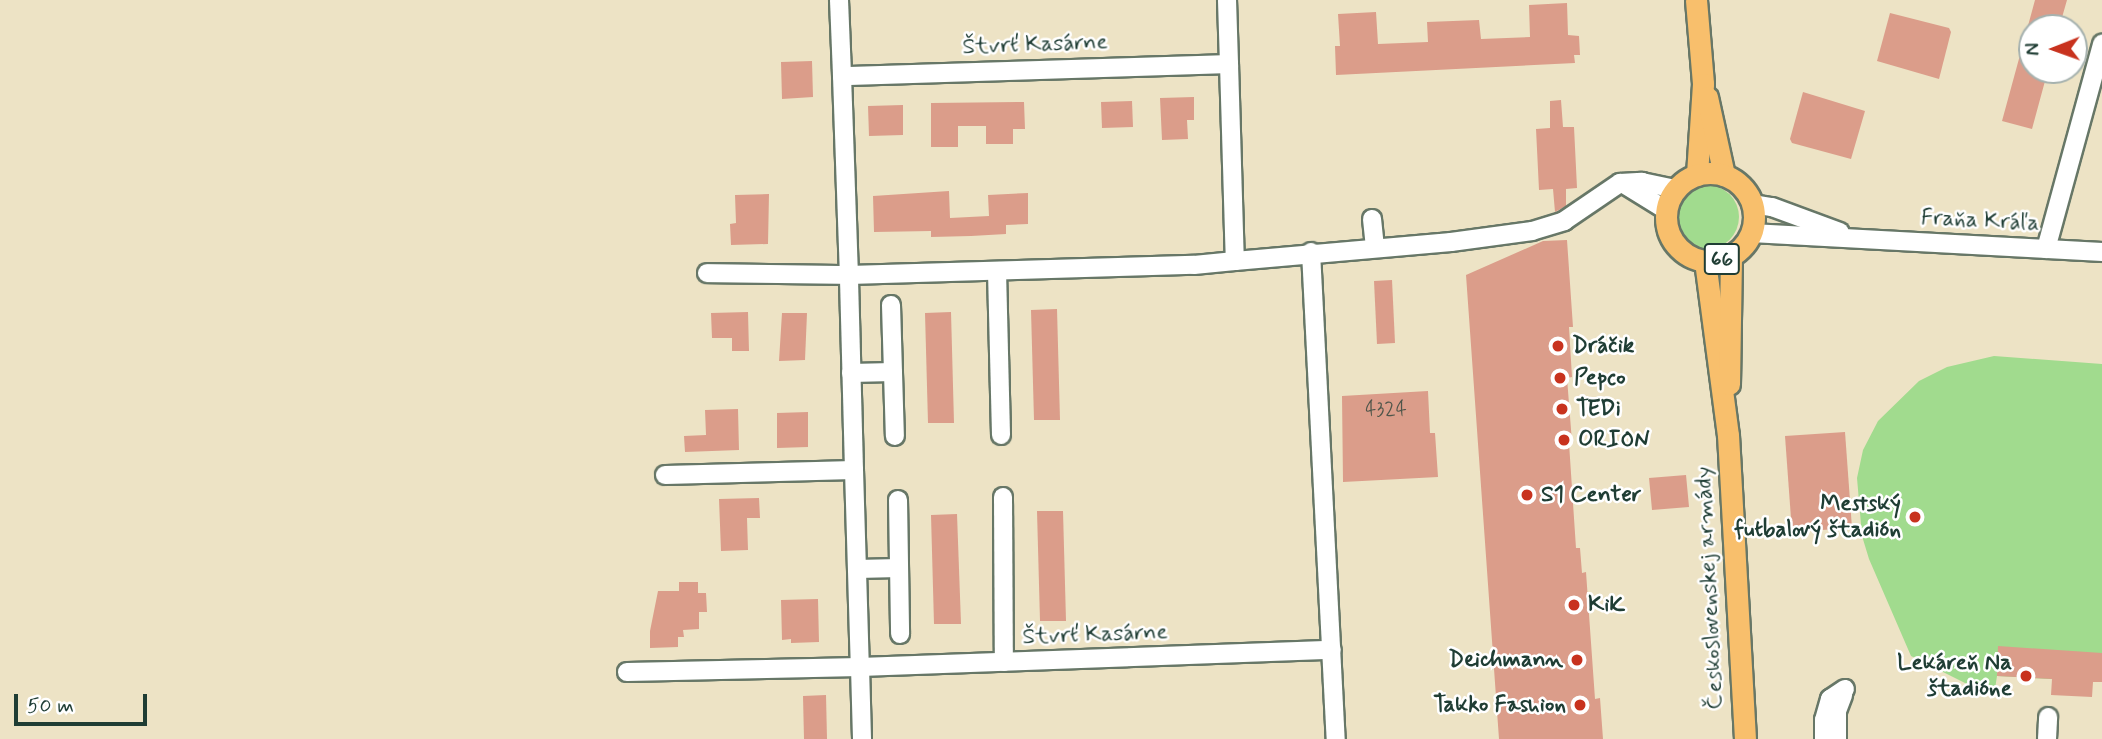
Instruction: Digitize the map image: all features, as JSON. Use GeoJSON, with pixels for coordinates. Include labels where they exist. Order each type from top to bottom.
{"type":"FeatureCollection","features":[{"type":"Feature","properties":{"kind":"main road"},"geometry":{"type":"LineString","coordinates":[[1696,0],[1703,85],[1698,175]]}},
{"type":"Feature","properties":{"kind":"main road"},"geometry":{"type":"LineString","coordinates":[[1703,85],[1718,138],[1724,175]]}},
{"type":"Feature","properties":{"kind":"main road"},"geometry":{"type":"LineString","coordinates":[[1666,210],[1675,190],[1698,175],[1724,175],[1740,185],[1752,204]]}},
{"type":"Feature","properties":{"kind":"main road","name":"66"},"geometry":{"type":"LineString","coordinates":[[1666,210],[1668,232],[1674,244],[1687,256],[1705,261],[1731,256],[1751,233],[1752,204]]}},
{"type":"Feature","properties":{"kind":"main road","name":"Československej armády"},"geometry":{"type":"LineString","coordinates":[[1731,256],[1728,435],[1745,739]]}},
{"type":"Feature","properties":{"kind":"main road","name":"Československej armády"},"geometry":{"type":"LineString","coordinates":[[1705,261],[1728,435]]}},
{"type":"Feature","properties":{"kind":"street"},"geometry":{"type":"LineString","coordinates":[[839,0],[862,739]]}},
{"type":"Feature","properties":{"kind":"street"},"geometry":{"type":"LineString","coordinates":[[1227,0],[1235,261]]}},
{"type":"Feature","properties":{"kind":"street"},"geometry":{"type":"LineString","coordinates":[[2046,249],[2102,44]]}},
{"type":"Feature","properties":{"kind":"street","name":"Štvrť Kasárne"},"geometry":{"type":"LineString","coordinates":[[842,76],[1229,64]]}},
{"type":"Feature","properties":{"kind":"street"},"geometry":{"type":"LineString","coordinates":[[707,274],[849,275],[1194,265],[1451,242],[1546,228],[1564,221],[1612,186],[1642,182],[1675,190]]}},
{"type":"Feature","properties":{"kind":"street"},"geometry":{"type":"LineString","coordinates":[[1624,184],[1666,210]]}},
{"type":"Feature","properties":{"kind":"street","name":"Fraňa Kráľa"},"geometry":{"type":"LineString","coordinates":[[1752,204],[1772,207],[1856,238]]}},
{"type":"Feature","properties":{"kind":"street"},"geometry":{"type":"LineString","coordinates":[[1372,219],[1375,248]]}},
{"type":"Feature","properties":{"kind":"street","name":"Fraňa Kráľa"},"geometry":{"type":"LineString","coordinates":[[1751,233],[2102,252]]}},
{"type":"Feature","properties":{"kind":"street"},"geometry":{"type":"LineString","coordinates":[[1311,253],[1336,739]]}},
{"type":"Feature","properties":{"kind":"street"},"geometry":{"type":"LineString","coordinates":[[997,271],[1001,435]]}},
{"type":"Feature","properties":{"kind":"street"},"geometry":{"type":"LineString","coordinates":[[891,304],[895,436]]}},
{"type":"Feature","properties":{"kind":"street"},"geometry":{"type":"LineString","coordinates":[[851,373],[893,372]]}},
{"type":"Feature","properties":{"kind":"street"},"geometry":{"type":"LineString","coordinates":[[665,475],[854,470]]}},
{"type":"Feature","properties":{"kind":"street"},"geometry":{"type":"LineString","coordinates":[[1003,497],[1004,662]]}},
{"type":"Feature","properties":{"kind":"street"},"geometry":{"type":"LineString","coordinates":[[898,500],[900,634]]}},
{"type":"Feature","properties":{"kind":"street"},"geometry":{"type":"LineString","coordinates":[[857,569],[899,568]]}},
{"type":"Feature","properties":{"kind":"street","name":"Štvrť Kasárne"},"geometry":{"type":"LineString","coordinates":[[627,672],[860,667],[1332,650]]}},
{"type":"Feature","properties":{"kind":"street"},"geometry":{"type":"LineString","coordinates":[[1824,739],[1824,720],[1830,699],[1845,689],[1837,711],[1837,739]]}},
{"type":"Feature","properties":{"kind":"street"},"geometry":{"type":"LineString","coordinates":[[2046,739],[2048,717]]}},
{"type":"Feature","properties":{"kind":"green space"},"geometry":{"type":"Polygon","coordinates":[[[1701,185],[1713,185],[1730,194],[1737,205],[1737,229],[1730,240],[1713,249],[1701,249],[1689,244],[1680,235],[1675,223],[1675,211],[1680,199],[1689,190],[1701,185]]]}},
{"type":"Feature","properties":{"kind":"green space","name":"Mestský futbalový štadión"},"geometry":{"type":"Polygon","coordinates":[[[1994,356],[2102,364],[2102,682],[1997,676],[1995,689],[1975,688],[1911,656],[1869,559],[1862,536],[1857,478],[1863,450],[1878,421],[1919,381],[1947,367],[1994,356]]]}},
{"type":"Feature","properties":{"kind":"building"},"geometry":{"type":"Polygon","coordinates":[[[2035,0],[2067,0],[2063,14],[2031,14],[2035,0]]]}},
{"type":"Feature","properties":{"kind":"building"},"geometry":{"type":"Polygon","coordinates":[[[1567,3],[1568,35],[1579,36],[1580,55],[1574,55],[1575,63],[1336,75],[1335,46],[1340,46],[1338,14],[1376,12],[1378,44],[1428,42],[1427,22],[1479,20],[1481,39],[1530,37],[1529,5],[1567,3]]]}},
{"type":"Feature","properties":{"kind":"building"},"geometry":{"type":"Polygon","coordinates":[[[1890,13],[1949,28],[1951,32],[1939,79],[1877,61],[1890,13]]]}},
{"type":"Feature","properties":{"kind":"building"},"geometry":{"type":"Polygon","coordinates":[[[812,61],[813,97],[782,99],[781,62],[812,61]]]}},
{"type":"Feature","properties":{"kind":"building"},"geometry":{"type":"Polygon","coordinates":[[[2018,62],[2018,84],[2044,84],[2032,129],[2002,121],[2018,62]]]}},
{"type":"Feature","properties":{"kind":"building"},"geometry":{"type":"Polygon","coordinates":[[[1803,92],[1865,111],[1851,159],[1792,143],[1790,139],[1803,92]]]}},
{"type":"Feature","properties":{"kind":"building"},"geometry":{"type":"Polygon","coordinates":[[[1194,97],[1194,120],[1187,120],[1188,139],[1162,140],[1160,98],[1194,97]]]}},
{"type":"Feature","properties":{"kind":"building"},"geometry":{"type":"Polygon","coordinates":[[[1561,100],[1563,127],[1574,127],[1577,188],[1566,189],[1566,206],[1555,212],[1553,189],[1539,190],[1536,129],[1550,128],[1550,101],[1561,100]]]}},
{"type":"Feature","properties":{"kind":"building"},"geometry":{"type":"Polygon","coordinates":[[[1132,101],[1133,127],[1102,128],[1101,102],[1132,101]]]}},
{"type":"Feature","properties":{"kind":"building"},"geometry":{"type":"Polygon","coordinates":[[[1024,102],[1025,129],[1013,129],[1013,144],[986,144],[986,126],[958,126],[958,147],[931,147],[931,103],[1024,102]]]}},
{"type":"Feature","properties":{"kind":"building"},"geometry":{"type":"Polygon","coordinates":[[[903,105],[903,135],[869,136],[868,106],[903,105]]]}},
{"type":"Feature","properties":{"kind":"building"},"geometry":{"type":"Polygon","coordinates":[[[949,191],[950,218],[989,216],[988,195],[1028,193],[1028,224],[1006,225],[1006,234],[971,236],[931,237],[931,231],[874,232],[873,196],[949,191]]]}},
{"type":"Feature","properties":{"kind":"building"},"geometry":{"type":"Polygon","coordinates":[[[769,194],[768,244],[731,245],[730,224],[736,223],[735,195],[769,194]]]}},
{"type":"Feature","properties":{"kind":"building","name":"S1 Center"},"geometry":{"type":"Polygon","coordinates":[[[1567,240],[1573,327],[1569,327],[1572,377],[1567,378],[1576,548],[1580,548],[1582,573],[1586,572],[1595,699],[1600,698],[1603,739],[1499,739],[1466,275],[1543,241],[1567,240]]]}},
{"type":"Feature","properties":{"kind":"building"},"geometry":{"type":"Polygon","coordinates":[[[1392,280],[1395,343],[1377,344],[1374,281],[1392,280]]]}},
{"type":"Feature","properties":{"kind":"building"},"geometry":{"type":"Polygon","coordinates":[[[1057,309],[1060,420],[1034,420],[1031,310],[1057,309]]]}},
{"type":"Feature","properties":{"kind":"building"},"geometry":{"type":"Polygon","coordinates":[[[748,312],[749,351],[732,351],[732,338],[712,338],[711,313],[748,312]]]}},
{"type":"Feature","properties":{"kind":"building"},"geometry":{"type":"Polygon","coordinates":[[[951,312],[954,423],[928,423],[925,313],[951,312]]]}},
{"type":"Feature","properties":{"kind":"building"},"geometry":{"type":"Polygon","coordinates":[[[782,313],[807,313],[805,360],[779,361],[782,313]]]}},
{"type":"Feature","properties":{"kind":"building"},"geometry":{"type":"Polygon","coordinates":[[[1428,391],[1430,433],[1435,433],[1438,477],[1343,482],[1342,396],[1428,391]]]}},
{"type":"Feature","properties":{"kind":"building"},"geometry":{"type":"Polygon","coordinates":[[[738,409],[739,450],[685,452],[684,436],[706,435],[705,410],[738,409]]]}},
{"type":"Feature","properties":{"kind":"building"},"geometry":{"type":"Polygon","coordinates":[[[808,412],[808,447],[777,448],[777,413],[808,412]]]}},
{"type":"Feature","properties":{"kind":"building"},"geometry":{"type":"Polygon","coordinates":[[[1845,432],[1852,528],[1792,532],[1785,436],[1845,432]]]}},
{"type":"Feature","properties":{"kind":"building"},"geometry":{"type":"Polygon","coordinates":[[[1686,475],[1689,507],[1652,510],[1649,478],[1686,475]]]}},
{"type":"Feature","properties":{"kind":"building"},"geometry":{"type":"Polygon","coordinates":[[[759,498],[760,518],[747,518],[748,550],[721,551],[719,499],[759,498]]]}},
{"type":"Feature","properties":{"kind":"building"},"geometry":{"type":"Polygon","coordinates":[[[1037,511],[1063,511],[1066,621],[1040,621],[1037,511]]]}},
{"type":"Feature","properties":{"kind":"building"},"geometry":{"type":"Polygon","coordinates":[[[957,514],[961,624],[934,624],[931,515],[957,514]]]}},
{"type":"Feature","properties":{"kind":"building"},"geometry":{"type":"Polygon","coordinates":[[[679,582],[698,582],[698,593],[706,593],[707,612],[699,612],[699,629],[683,630],[684,637],[678,637],[678,647],[650,648],[650,631],[658,591],[679,591],[679,582]]]}},
{"type":"Feature","properties":{"kind":"building"},"geometry":{"type":"Polygon","coordinates":[[[818,599],[819,642],[791,643],[791,639],[782,640],[781,600],[818,599]]]}},
{"type":"Feature","properties":{"kind":"building"},"geometry":{"type":"Polygon","coordinates":[[[1998,646],[2102,653],[2102,682],[2093,682],[2092,697],[2051,695],[2052,679],[1997,676],[1998,646]]]}},
{"type":"Feature","properties":{"kind":"building"},"geometry":{"type":"Polygon","coordinates":[[[826,695],[827,739],[804,739],[803,696],[826,695]]]}},
{"type":"Feature","properties":{"kind":"place","name":"Dráčik"},"geometry":{"type":"Point","coordinates":[1558,346]}},
{"type":"Feature","properties":{"kind":"place","name":"Pepco"},"geometry":{"type":"Point","coordinates":[1560,378]}},
{"type":"Feature","properties":{"kind":"place","name":"TEDi"},"geometry":{"type":"Point","coordinates":[1562,409]}},
{"type":"Feature","properties":{"kind":"place","name":"ORION"},"geometry":{"type":"Point","coordinates":[1564,440]}},
{"type":"Feature","properties":{"kind":"place","name":"S1 Center"},"geometry":{"type":"Point","coordinates":[1527,495]}},
{"type":"Feature","properties":{"kind":"place","name":"Mestský futbalový štadión"},"geometry":{"type":"Point","coordinates":[1915,517]}},
{"type":"Feature","properties":{"kind":"place","name":"KiK"},"geometry":{"type":"Point","coordinates":[1574,605]}},
{"type":"Feature","properties":{"kind":"place","name":"Deichmann"},"geometry":{"type":"Point","coordinates":[1577,660]}},
{"type":"Feature","properties":{"kind":"place","name":"Lekáreň Na štadióne"},"geometry":{"type":"Point","coordinates":[2026,676]}},
{"type":"Feature","properties":{"kind":"place","name":"Takko Fashion"},"geometry":{"type":"Point","coordinates":[1580,705]}}]}
